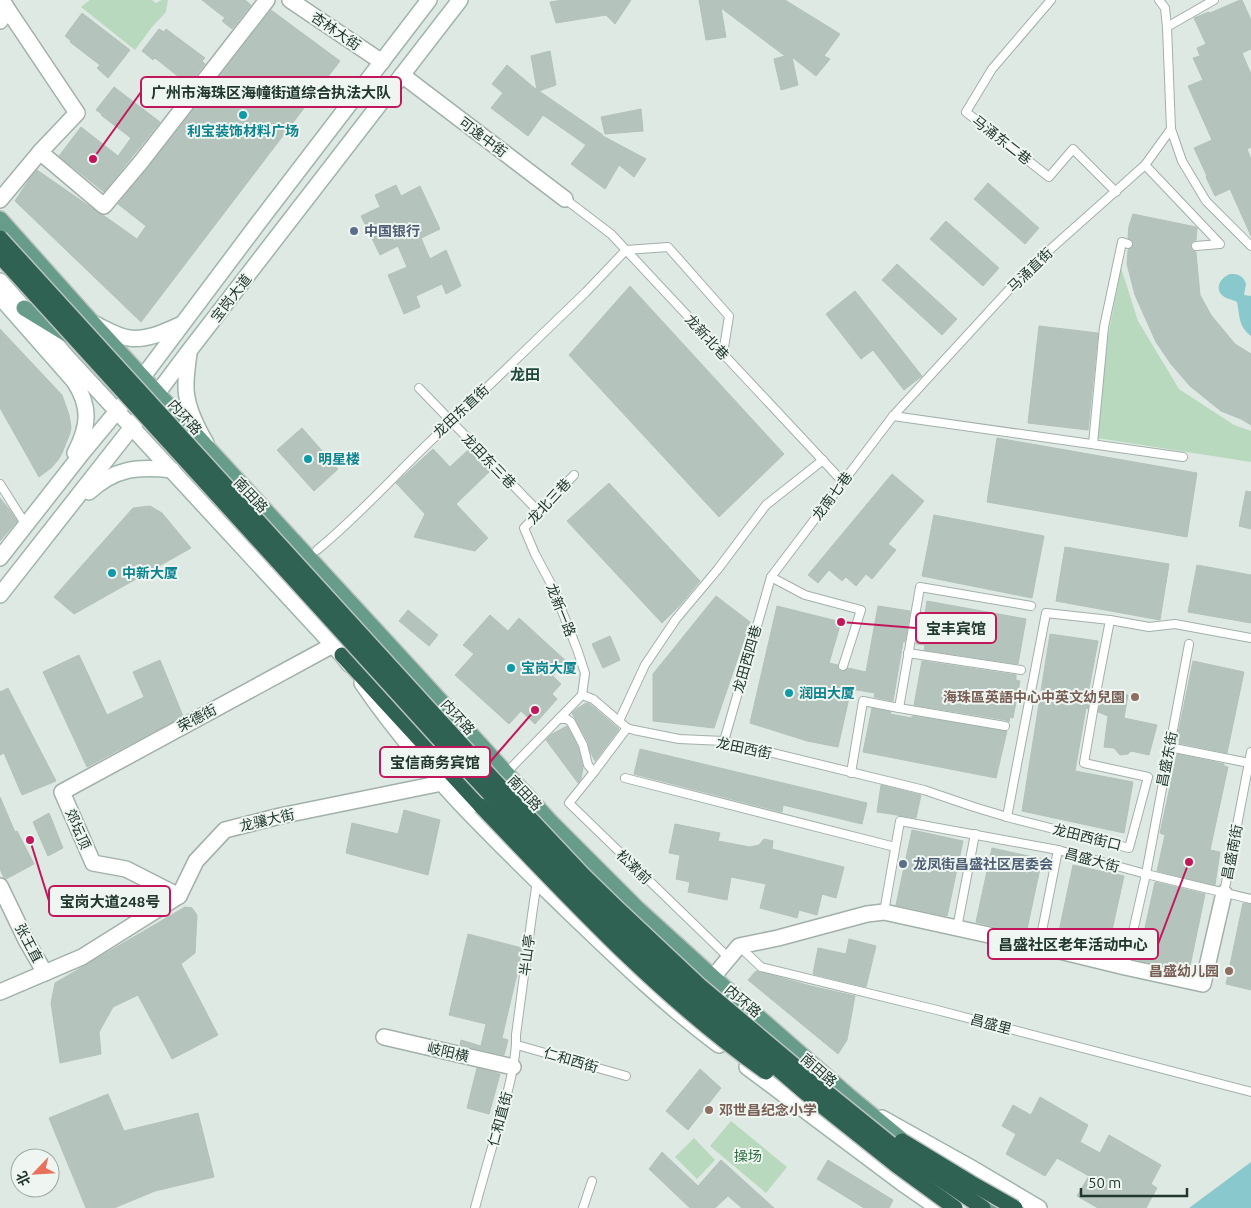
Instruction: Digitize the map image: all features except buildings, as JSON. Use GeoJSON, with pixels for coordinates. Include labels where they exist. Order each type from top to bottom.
{"type":"FeatureCollection","features":[{"type":"Feature","properties":{"kind":"highway","name":"内环路"},"geometry":{"type":"LineString","coordinates":[[0,238],[582,875],[807,1085],[902,1153],[985,1206]]}},
{"type":"Feature","properties":{"kind":"highway","name":"内环路"},"geometry":{"type":"LineString","coordinates":[[0,255],[333,623],[570,881],[689,994],[807,1094],[918,1182],[955,1208]]}},
{"type":"Feature","properties":{"kind":"highway"},"geometry":{"type":"LineString","coordinates":[[337,650],[481,806],[577,907],[644,973],[735,1050],[868,1143]]}},
{"type":"Feature","properties":{"kind":"highway"},"geometry":{"type":"LineString","coordinates":[[807,1085],[1015,1208]]}},
{"type":"Feature","properties":{"kind":"main road"},"geometry":{"type":"LineString","coordinates":[[40,152],[104,206],[267,0]]}},
{"type":"Feature","properties":{"kind":"main road","name":"杏林大街"},"geometry":{"type":"LineString","coordinates":[[290,0],[382,62]]}},
{"type":"Feature","properties":{"kind":"main road","name":"宝岗大道"},"geometry":{"type":"LineString","coordinates":[[0,558],[129,396],[429,0]]}},
{"type":"Feature","properties":{"kind":"main road","name":"宝岗大道"},"geometry":{"type":"LineString","coordinates":[[0,595],[144,413],[460,0]]}},
{"type":"Feature","properties":{"kind":"main road"},"geometry":{"type":"LineString","coordinates":[[0,200],[76,113],[4,11]]}},
{"type":"Feature","properties":{"kind":"main road","name":"可逸中街"},"geometry":{"type":"LineString","coordinates":[[402,75],[565,199]]}},
{"type":"Feature","properties":{"kind":"main road","name":"南田路"},"geometry":{"type":"LineString","coordinates":[[0,219],[142,377],[584,855],[638,909],[713,977],[861,1106],[985,1206]]}},
{"type":"Feature","properties":{"kind":"main road","name":"南田路"},"geometry":{"type":"LineString","coordinates":[[0,255],[500,803],[620,927],[693,994],[807,1085],[824,1107],[883,1151],[905,1177],[924,1182],[961,1208]]}},
{"type":"Feature","properties":{"kind":"main road"},"geometry":{"type":"LineString","coordinates":[[0,281],[66,356],[337,650],[378,706],[442,784],[537,881],[620,962],[702,1032],[792,1101],[905,1177],[925,1199],[938,1208]]}},
{"type":"Feature","properties":{"kind":"main road"},"geometry":{"type":"LineString","coordinates":[[0,297],[74,381],[81,391],[85,403],[85,430],[82,440],[60,481]]}},
{"type":"Feature","properties":{"kind":"main road"},"geometry":{"type":"LineString","coordinates":[[24,308],[80,342]]}},
{"type":"Feature","properties":{"kind":"main road"},"geometry":{"type":"LineString","coordinates":[[24,308],[58,363]]}},
{"type":"Feature","properties":{"kind":"main road"},"geometry":{"type":"LineString","coordinates":[[92,322],[110,332],[129,338],[144,338],[183,324]]}},
{"type":"Feature","properties":{"kind":"main road"},"geometry":{"type":"LineString","coordinates":[[190,351],[185,386],[198,430],[212,452]]}},
{"type":"Feature","properties":{"kind":"main road"},"geometry":{"type":"LineString","coordinates":[[69,509],[95,487],[123,472],[145,467],[172,470]]}},
{"type":"Feature","properties":{"kind":"main road"},"geometry":{"type":"LineString","coordinates":[[196,496],[233,511]]}},
{"type":"Feature","properties":{"kind":"main road"},"geometry":{"type":"LineString","coordinates":[[220,523],[256,537]]}},
{"type":"Feature","properties":{"kind":"main road"},"geometry":{"type":"LineString","coordinates":[[281,563],[308,618]]}},
{"type":"Feature","properties":{"kind":"main road"},"geometry":{"type":"LineString","coordinates":[[313,598],[337,650]]}},
{"type":"Feature","properties":{"kind":"main road","name":"荣德街"},"geometry":{"type":"LineString","coordinates":[[62,792],[337,650]]}},
{"type":"Feature","properties":{"kind":"main road","name":"龙骧大街"},"geometry":{"type":"LineString","coordinates":[[178,896],[196,861],[225,830],[280,816],[442,784]]}},
{"type":"Feature","properties":{"kind":"main road","name":"郊坛顶"},"geometry":{"type":"LineString","coordinates":[[62,792],[93,863],[126,869],[178,896]]}},
{"type":"Feature","properties":{"kind":"main road"},"geometry":{"type":"LineString","coordinates":[[566,873],[584,855]]}},
{"type":"Feature","properties":{"kind":"main road","name":"张王直"},"geometry":{"type":"LineString","coordinates":[[0,886],[26,940],[45,973]]}},
{"type":"Feature","properties":{"kind":"main road","name":"昌盛南街"},"geometry":{"type":"LineString","coordinates":[[1125,967],[1203,984],[1224,893]]}},
{"type":"Feature","properties":{"kind":"main road"},"geometry":{"type":"LineString","coordinates":[[0,992],[82,957],[178,896]]}},
{"type":"Feature","properties":{"kind":"main road"},"geometry":{"type":"LineString","coordinates":[[620,927],[638,909]]}},
{"type":"Feature","properties":{"kind":"main road"},"geometry":{"type":"LineString","coordinates":[[713,977],[739,946],[778,938],[867,914],[884,912],[1125,967]]}},
{"type":"Feature","properties":{"kind":"main road","name":"岐阳横"},"geometry":{"type":"LineString","coordinates":[[384,1037],[512,1067]]}},
{"type":"Feature","properties":{"kind":"main road"},"geometry":{"type":"LineString","coordinates":[[767,1082],[807,1085]]}},
{"type":"Feature","properties":{"kind":"main road"},"geometry":{"type":"LineString","coordinates":[[792,1101],[824,1107]]}},
{"type":"Feature","properties":{"kind":"main road"},"geometry":{"type":"LineString","coordinates":[[861,1106],[1039,1208]]}},
{"type":"Feature","properties":{"kind":"main road"},"geometry":{"type":"LineString","coordinates":[[985,1206],[995,1182]]}},
{"type":"Feature","properties":{"kind":"lane","name":"马涌东二巷"},"geometry":{"type":"LineString","coordinates":[[1051,0],[992,69],[966,112],[1049,177],[1073,149],[1116,192]]}},
{"type":"Feature","properties":{"kind":"lane"},"geometry":{"type":"LineString","coordinates":[[1159,0],[1165,8],[1167,27],[1171,129],[1182,161],[1206,202],[1251,246]]}},
{"type":"Feature","properties":{"kind":"lane"},"geometry":{"type":"LineString","coordinates":[[1167,27],[1214,0]]}},
{"type":"Feature","properties":{"kind":"lane","name":"马涌直街"},"geometry":{"type":"LineString","coordinates":[[893,416],[1027,270],[1145,166],[1171,129]]}},
{"type":"Feature","properties":{"kind":"lane"},"geometry":{"type":"LineString","coordinates":[[1145,166],[1220,244],[1196,246]]}},
{"type":"Feature","properties":{"kind":"lane","name":"龙新北巷"},"geometry":{"type":"LineString","coordinates":[[565,199],[610,234],[626,250],[843,482]]}},
{"type":"Feature","properties":{"kind":"lane"},"geometry":{"type":"LineString","coordinates":[[1093,444],[1104,327],[1122,242],[1128,244]]}},
{"type":"Feature","properties":{"kind":"lane"},"geometry":{"type":"LineString","coordinates":[[626,250],[668,247],[729,316],[723,354]]}},
{"type":"Feature","properties":{"kind":"lane","name":"龙田东直街"},"geometry":{"type":"LineString","coordinates":[[316,550],[346,525],[430,440],[586,292],[626,250]]}},
{"type":"Feature","properties":{"kind":"lane","name":"龙田东三巷"},"geometry":{"type":"LineString","coordinates":[[419,388],[539,512]]}},
{"type":"Feature","properties":{"kind":"lane"},"geometry":{"type":"LineString","coordinates":[[893,416],[1183,458]]}},
{"type":"Feature","properties":{"kind":"lane","name":"龙南七巷"},"geometry":{"type":"LineString","coordinates":[[772,577],[893,416]]}},
{"type":"Feature","properties":{"kind":"lane"},"geometry":{"type":"LineString","coordinates":[[619,721],[645,665],[676,619],[718,569],[766,504],[823,460]]}},
{"type":"Feature","properties":{"kind":"lane","name":"龙北三巷"},"geometry":{"type":"LineString","coordinates":[[524,528],[574,475]]}},
{"type":"Feature","properties":{"kind":"lane"},"geometry":{"type":"LineString","coordinates":[[0,484],[26,525]]}},
{"type":"Feature","properties":{"kind":"lane","name":"龙新一路"},"geometry":{"type":"LineString","coordinates":[[524,528],[535,554],[558,597],[585,673],[579,698]]}},
{"type":"Feature","properties":{"kind":"lane"},"geometry":{"type":"LineString","coordinates":[[772,577],[805,595],[861,610],[843,666]]}},
{"type":"Feature","properties":{"kind":"lane","name":"龙田西四巷"},"geometry":{"type":"LineString","coordinates":[[724,741],[772,577]]}},
{"type":"Feature","properties":{"kind":"lane"},"geometry":{"type":"LineString","coordinates":[[898,708],[920,587],[1031,606]]}},
{"type":"Feature","properties":{"kind":"lane"},"geometry":{"type":"LineString","coordinates":[[1007,817],[1046,613],[1110,620],[1149,628],[1175,624],[1251,638]]}},
{"type":"Feature","properties":{"kind":"lane","name":"龙田西街口"},"geometry":{"type":"LineString","coordinates":[[924,790],[1007,817],[1129,848],[1148,777],[1084,763],[1110,620]]}},
{"type":"Feature","properties":{"kind":"lane","name":"昌盛东街"},"geometry":{"type":"LineString","coordinates":[[1125,967],[1146,874],[1189,644]]}},
{"type":"Feature","properties":{"kind":"lane"},"geometry":{"type":"LineString","coordinates":[[908,652],[1020,670]]}},
{"type":"Feature","properties":{"kind":"lane"},"geometry":{"type":"LineString","coordinates":[[506,772],[579,698]]}},
{"type":"Feature","properties":{"kind":"lane","name":"龙田西街"},"geometry":{"type":"LineString","coordinates":[[579,698],[592,699],[627,728],[679,739],[724,741],[924,790]]}},
{"type":"Feature","properties":{"kind":"lane"},"geometry":{"type":"LineString","coordinates":[[852,772],[864,701],[1005,726]]}},
{"type":"Feature","properties":{"kind":"lane"},"geometry":{"type":"LineString","coordinates":[[558,719],[567,719],[572,722],[588,765],[594,772]]}},
{"type":"Feature","properties":{"kind":"lane","name":"松漱前"},"geometry":{"type":"LineString","coordinates":[[627,728],[569,803],[729,958]]}},
{"type":"Feature","properties":{"kind":"lane"},"geometry":{"type":"LineString","coordinates":[[1169,747],[1249,763]]}},
{"type":"Feature","properties":{"kind":"lane","name":"昌盛南街"},"geometry":{"type":"LineString","coordinates":[[1251,752],[1249,776],[1224,893],[1251,899]]}},
{"type":"Feature","properties":{"kind":"lane"},"geometry":{"type":"LineString","coordinates":[[626,778],[895,847],[884,912]]}},
{"type":"Feature","properties":{"kind":"lane","name":"昌盛大街"},"geometry":{"type":"LineString","coordinates":[[895,847],[900,821],[1058,850],[1224,893]]}},
{"type":"Feature","properties":{"kind":"lane"},"geometry":{"type":"LineString","coordinates":[[956,928],[975,834]]}},
{"type":"Feature","properties":{"kind":"lane"},"geometry":{"type":"LineString","coordinates":[[1039,946],[1058,850]]}},
{"type":"Feature","properties":{"kind":"lane","name":"半山亭"},"geometry":{"type":"LineString","coordinates":[[517,1029],[537,881]]}},
{"type":"Feature","properties":{"kind":"lane","name":"昌盛里"},"geometry":{"type":"LineString","coordinates":[[739,946],[761,967],[933,1009],[1251,1092]]}},
{"type":"Feature","properties":{"kind":"lane","name":"仁和直街"},"geometry":{"type":"LineString","coordinates":[[475,1208],[508,1092],[517,1045],[517,1029]]}},
{"type":"Feature","properties":{"kind":"lane","name":"仁和西街"},"geometry":{"type":"LineString","coordinates":[[517,1045],[626,1076]]}},
{"type":"Feature","properties":{"kind":"lane"},"geometry":{"type":"LineString","coordinates":[[583,1208],[592,1180]]}},
{"type":"Feature","properties":{"kind":"green space"},"geometry":{"type":"Polygon","coordinates":[[[90,0],[152,0],[156,3],[168,0],[166,12],[135,50],[81,7],[90,0]]]}},
{"type":"Feature","properties":{"kind":"green space"},"geometry":{"type":"Polygon","coordinates":[[[1121,268],[1138,321],[1179,389],[1234,425],[1251,431],[1251,462],[1097,438],[1106,347],[1121,268]]]}},
{"type":"Feature","properties":{"kind":"green space","name":"操场"},"geometry":{"type":"Polygon","coordinates":[[[731,1121],[787,1167],[766,1193],[710,1146],[731,1121]]]}},
{"type":"Feature","properties":{"kind":"green space","name":"操场"},"geometry":{"type":"Polygon","coordinates":[[[694,1138],[715,1160],[697,1179],[675,1157],[694,1138]]]}},
{"type":"Feature","properties":{"kind":"water"},"geometry":{"type":"Polygon","coordinates":[[[1230,274],[1242,277],[1246,284],[1244,295],[1251,296],[1251,336],[1242,325],[1237,302],[1224,297],[1219,291],[1220,282],[1230,274]]]}},
{"type":"Feature","properties":{"kind":"water"},"geometry":{"type":"Polygon","coordinates":[[[1251,1162],[1251,1208],[1189,1208],[1251,1162]]]}},
{"type":"Feature","properties":{"kind":"place","name":"利宝装饰材料广场"},"geometry":{"type":"Point","coordinates":[243,115]}},
{"type":"Feature","properties":{"kind":"place","name":"广州市海珠区海幢街道综合执法大队"},"geometry":{"type":"Point","coordinates":[93,159]}},
{"type":"Feature","properties":{"kind":"place","name":"中国银行"},"geometry":{"type":"Point","coordinates":[354,231]}},
{"type":"Feature","properties":{"kind":"place","name":"明星楼"},"geometry":{"type":"Point","coordinates":[308,459]}},
{"type":"Feature","properties":{"kind":"place","name":"中新大厦"},"geometry":{"type":"Point","coordinates":[112,573]}},
{"type":"Feature","properties":{"kind":"place","name":"宝丰宾馆"},"geometry":{"type":"Point","coordinates":[841,622]}},
{"type":"Feature","properties":{"kind":"place","name":"宝岗大厦"},"geometry":{"type":"Point","coordinates":[511,668]}},
{"type":"Feature","properties":{"kind":"place","name":"润田大厦"},"geometry":{"type":"Point","coordinates":[789,693]}},
{"type":"Feature","properties":{"kind":"place","name":"海珠區英語中心中英文幼兒園"},"geometry":{"type":"Point","coordinates":[1135,697]}},
{"type":"Feature","properties":{"kind":"place","name":"宝信商务宾馆"},"geometry":{"type":"Point","coordinates":[535,710]}},
{"type":"Feature","properties":{"kind":"place","name":"宝岗大道248号"},"geometry":{"type":"Point","coordinates":[30,840]}},
{"type":"Feature","properties":{"kind":"place","name":"昌盛社区老年活动中心"},"geometry":{"type":"Point","coordinates":[1189,862]}},
{"type":"Feature","properties":{"kind":"place","name":"龙凤街昌盛社区居委会"},"geometry":{"type":"Point","coordinates":[903,864]}},
{"type":"Feature","properties":{"kind":"place","name":"昌盛幼儿园"},"geometry":{"type":"Point","coordinates":[1229,971]}},
{"type":"Feature","properties":{"kind":"place","name":"邓世昌纪念小学"},"geometry":{"type":"Point","coordinates":[709,1110]}},
{"type":"Feature","properties":{"kind":"district","name":"龙田"},"geometry":{"type":"Point","coordinates":[525,374]}}]}
